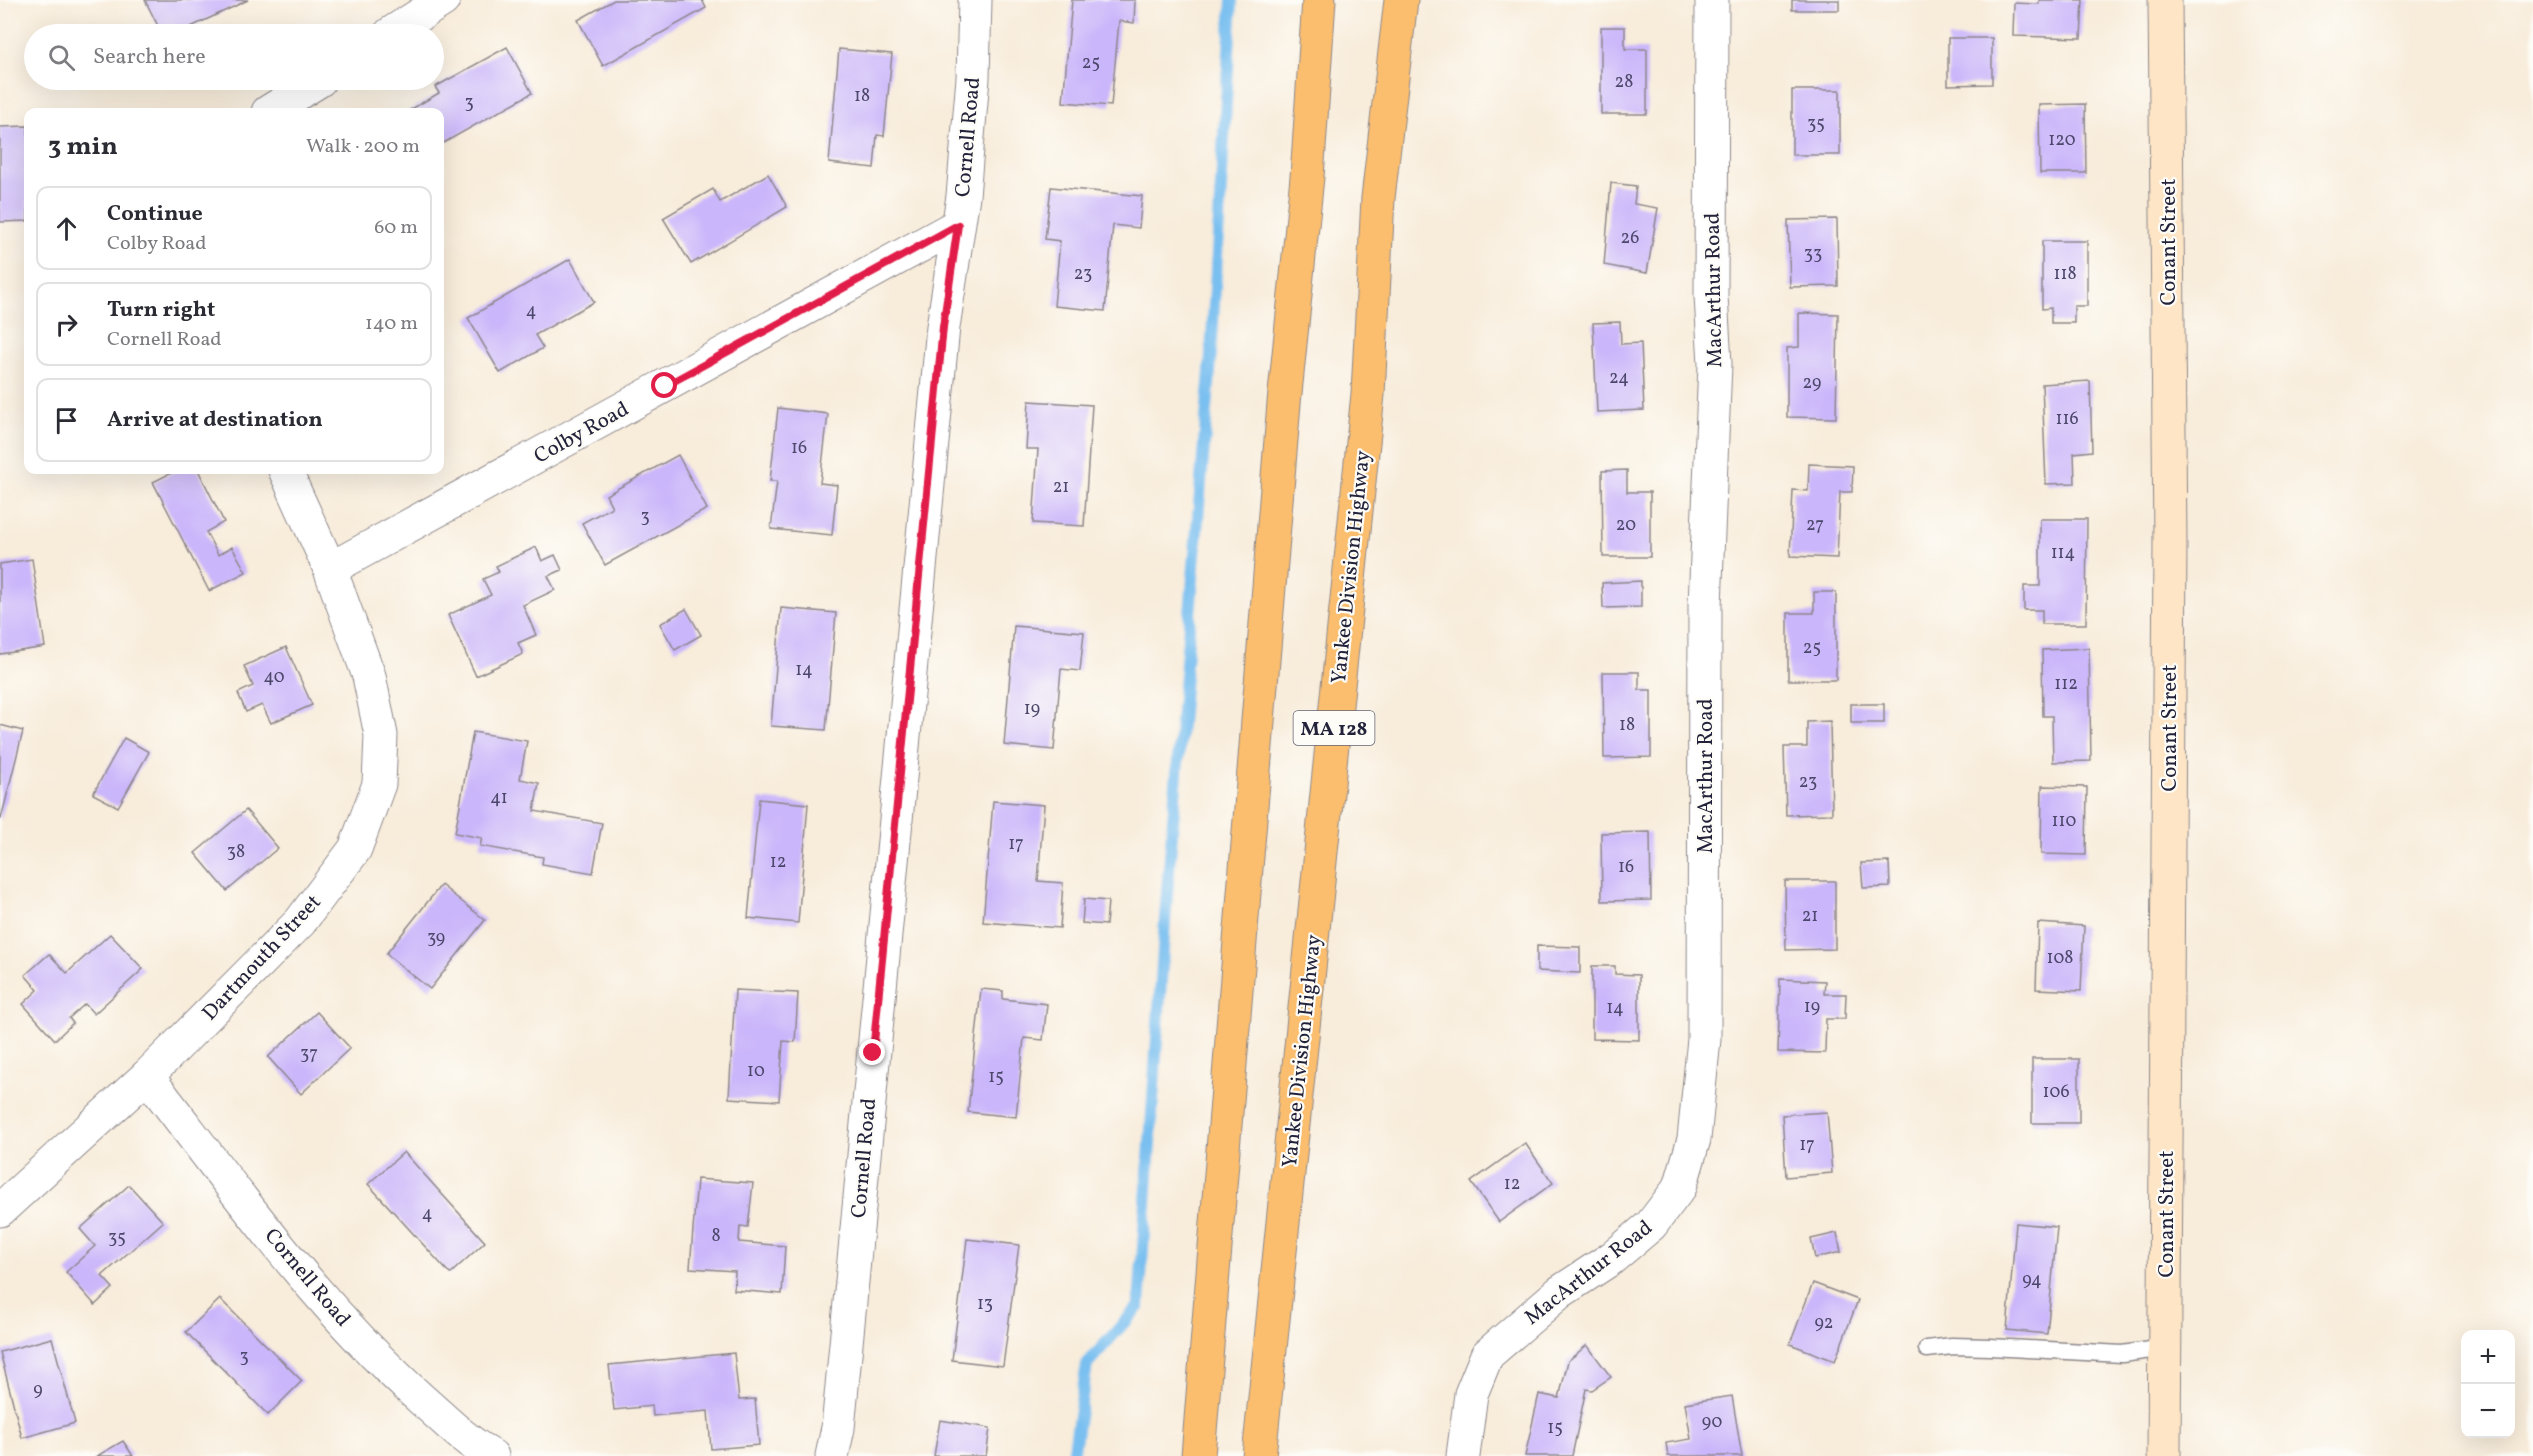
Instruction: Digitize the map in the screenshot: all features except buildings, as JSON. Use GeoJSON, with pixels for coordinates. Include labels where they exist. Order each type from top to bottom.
{"type":"FeatureCollection","features":[{"type":"Feature","properties":{"kind":"highway"},"geometry":{"type":"LineString","coordinates":[[1198,1456],[1284,403],[1307,177],[1319,0]]}},
{"type":"Feature","properties":{"kind":"highway","name":"Yankee Division Highway"},"geometry":{"type":"LineString","coordinates":[[1259,1456],[1368,394],[1378,198],[1401,0]]}},
{"type":"Feature","properties":{"kind":"main road","name":"Conant Street"},"geometry":{"type":"LineString","coordinates":[[2164,1456],[2170,530],[2165,0]]}},
{"type":"Feature","properties":{"kind":"street"},"geometry":{"type":"LineString","coordinates":[[406,24],[443,0]]}},
{"type":"Feature","properties":{"kind":"street","name":"Cornell Road"},"geometry":{"type":"LineString","coordinates":[[832,1456],[840,1404],[943,327],[963,196],[973,78],[975,0]]}},
{"type":"Feature","properties":{"kind":"street","name":"MacArthur Road"},"geometry":{"type":"LineString","coordinates":[[1463,1456],[1471,1394],[1487,1355],[1560,1292],[1612,1258],[1651,1225],[1680,1187],[1694,1139],[1704,1039],[1705,605],[1714,364],[1711,296],[1712,0]]}},
{"type":"Feature","properties":{"kind":"street"},"geometry":{"type":"LineString","coordinates":[[274,108],[304,90]]}},
{"type":"Feature","properties":{"kind":"street","name":"Colby Road"},"geometry":{"type":"LineString","coordinates":[[330,569],[958,225]]}},
{"type":"Feature","properties":{"kind":"street","name":"Dartmouth Street"},"geometry":{"type":"LineString","coordinates":[[0,1210],[147,1076],[300,922],[355,849],[379,784],[381,735],[369,676],[330,569],[287,474]]}},
{"type":"Feature","properties":{"kind":"street","name":"Cornell Road"},"geometry":{"type":"LineString","coordinates":[[147,1076],[306,1280],[379,1359],[473,1445],[492,1456]]}},
{"type":"Feature","properties":{"kind":"lane"},"geometry":{"type":"LineString","coordinates":[[1927,1349],[1952,1346],[2122,1354],[2165,1348]]}},
{"type":"Feature","properties":{"kind":"waterway"},"geometry":{"type":"LineString","coordinates":[[1073,1456],[1087,1364],[1139,1306],[1166,906],[1210,372],[1232,0]]}},
{"type":"Feature","properties":{"kind":"route"},"geometry":{"type":"LineString","coordinates":[[665,386],[958,225],[943,327],[873,1053]]}}]}
